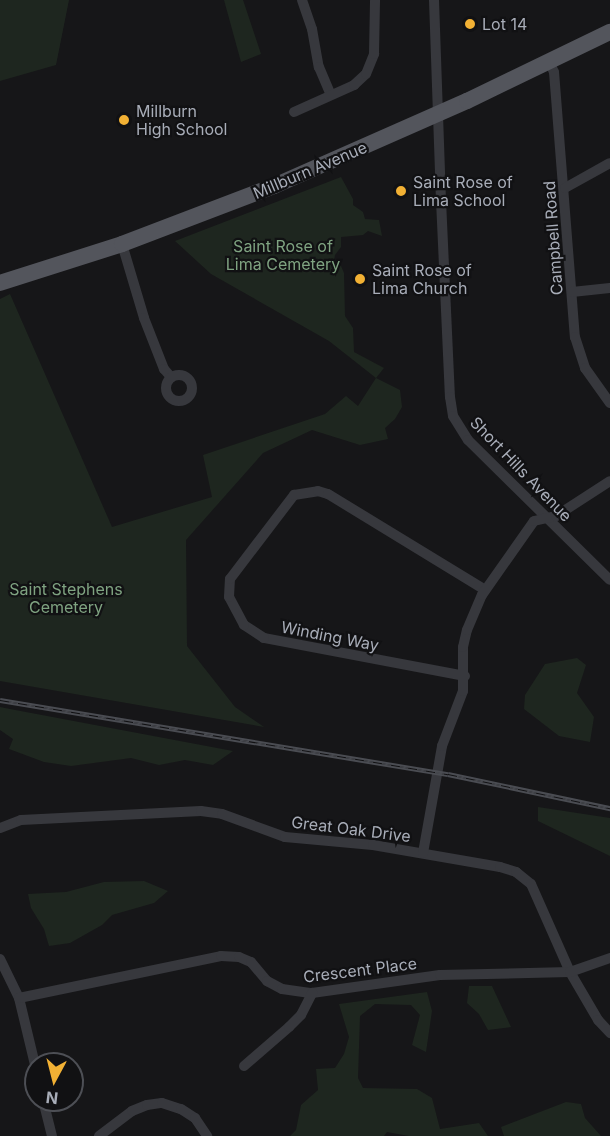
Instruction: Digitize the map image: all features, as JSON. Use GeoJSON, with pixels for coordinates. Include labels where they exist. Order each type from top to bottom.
{"type":"FeatureCollection","features":[{"type":"Feature","properties":{"kind":"main road","name":"Millburn Avenue"},"geometry":{"type":"LineString","coordinates":[[0,283],[122,244],[273,186],[437,114],[610,32]]}},
{"type":"Feature","properties":{"kind":"street"},"geometry":{"type":"LineString","coordinates":[[302,0],[312,29],[319,67],[331,95]]}},
{"type":"Feature","properties":{"kind":"street"},"geometry":{"type":"LineString","coordinates":[[294,112],[354,85],[370,67],[375,48],[375,0]]}},
{"type":"Feature","properties":{"kind":"street","name":"Short Hills Avenue"},"geometry":{"type":"LineString","coordinates":[[434,0],[437,114],[450,397],[453,416],[468,440],[610,580]]}},
{"type":"Feature","properties":{"kind":"street","name":"Campbell Road"},"geometry":{"type":"LineString","coordinates":[[549,61],[554,72],[578,354],[592,382],[610,403]]}},
{"type":"Feature","properties":{"kind":"street"},"geometry":{"type":"LineString","coordinates":[[565,188],[610,164]]}},
{"type":"Feature","properties":{"kind":"street"},"geometry":{"type":"LineString","coordinates":[[122,244],[144,318],[164,369],[171,377]]}},
{"type":"Feature","properties":{"kind":"street"},"geometry":{"type":"LineString","coordinates":[[572,292],[610,288]]}},
{"type":"Feature","properties":{"kind":"street"},"geometry":{"type":"LineString","coordinates":[[423,853],[442,746],[463,691],[465,676],[463,647],[466,630],[485,590],[534,521],[555,516],[610,481]]}},
{"type":"Feature","properties":{"kind":"street","name":"Winding Way"},"geometry":{"type":"LineString","coordinates":[[465,676],[264,638],[244,625],[230,597],[228,587],[230,579],[294,495],[318,491],[328,494],[485,590]]}},
{"type":"Feature","properties":{"kind":"street","name":"Great Oak Drive"},"geometry":{"type":"LineString","coordinates":[[0,828],[21,820],[201,811],[222,814],[285,837],[373,845],[500,867],[524,877],[537,897],[570,972]]}},
{"type":"Feature","properties":{"kind":"street","name":"Crescent Place"},"geometry":{"type":"LineString","coordinates":[[19,998],[222,956],[239,957],[252,962],[267,981],[282,989],[312,993],[440,975],[570,972],[610,958]]}},
{"type":"Feature","properties":{"kind":"street"},"geometry":{"type":"LineString","coordinates":[[0,959],[19,998],[32,1052]]}},
{"type":"Feature","properties":{"kind":"street"},"geometry":{"type":"LineString","coordinates":[[570,972],[598,1020],[610,1033]]}},
{"type":"Feature","properties":{"kind":"street"},"geometry":{"type":"LineString","coordinates":[[244,1066],[301,1015],[312,993]]}},
{"type":"Feature","properties":{"kind":"street"},"geometry":{"type":"LineString","coordinates":[[99,1136],[132,1111],[147,1105],[162,1103],[181,1109],[195,1118],[207,1136]]}},
{"type":"Feature","properties":{"kind":"street"},"geometry":{"type":"LineString","coordinates":[[47,1112],[52,1136]]}},
{"type":"Feature","properties":{"kind":"green space"},"geometry":{"type":"Polygon","coordinates":[[[0,0],[69,0],[56,65],[0,81],[0,0]]]}},
{"type":"Feature","properties":{"kind":"green space"},"geometry":{"type":"Polygon","coordinates":[[[224,0],[243,0],[261,54],[241,62],[224,0]]]}},
{"type":"Feature","properties":{"kind":"green space","name":"Saint Rose of Lima Cemetery"},"geometry":{"type":"Polygon","coordinates":[[[341,177],[353,199],[353,205],[363,212],[365,219],[379,220],[382,236],[368,231],[363,235],[341,237],[341,247],[334,261],[341,266],[344,273],[345,316],[353,328],[354,352],[384,368],[376,378],[329,341],[211,274],[175,241],[341,177]]]}},
{"type":"Feature","properties":{"kind":"green space","name":"Saint Stephens Cemetery"},"geometry":{"type":"Polygon","coordinates":[[[10,294],[112,527],[212,497],[203,455],[325,414],[346,396],[358,406],[376,378],[400,390],[402,407],[395,419],[385,428],[388,439],[360,445],[312,430],[263,453],[186,540],[187,646],[235,707],[264,727],[0,681],[0,299],[10,294]]]}},
{"type":"Feature","properties":{"kind":"green space"},"geometry":{"type":"Polygon","coordinates":[[[577,658],[586,665],[577,693],[594,717],[590,742],[559,736],[524,709],[525,695],[545,664],[577,658]]]}},
{"type":"Feature","properties":{"kind":"green space"},"geometry":{"type":"Polygon","coordinates":[[[0,707],[233,751],[213,765],[185,760],[159,765],[131,758],[71,766],[44,762],[9,749],[13,739],[0,730],[0,707]]]}},
{"type":"Feature","properties":{"kind":"green space"},"geometry":{"type":"Polygon","coordinates":[[[538,807],[610,818],[610,856],[538,821],[538,807]]]}},
{"type":"Feature","properties":{"kind":"green space"},"geometry":{"type":"Polygon","coordinates":[[[144,881],[168,891],[154,903],[112,915],[102,925],[70,943],[49,946],[44,929],[31,908],[28,894],[66,892],[104,882],[144,881]]]}},
{"type":"Feature","properties":{"kind":"green space"},"geometry":{"type":"Polygon","coordinates":[[[469,986],[492,986],[511,1027],[488,1030],[479,1014],[467,1003],[469,986]]]}},
{"type":"Feature","properties":{"kind":"green space"},"geometry":{"type":"Polygon","coordinates":[[[427,992],[432,1011],[426,1052],[412,1045],[420,1015],[411,1005],[375,1004],[360,1016],[358,1078],[363,1088],[417,1089],[432,1098],[440,1129],[479,1123],[488,1136],[409,1136],[387,1132],[384,1136],[290,1136],[296,1130],[301,1105],[318,1090],[316,1069],[335,1068],[344,1054],[349,1037],[339,1004],[427,992]]]}},
{"type":"Feature","properties":{"kind":"green space"},"geometry":{"type":"Polygon","coordinates":[[[566,1102],[581,1104],[585,1118],[601,1136],[504,1136],[501,1127],[566,1102]]]}},
{"type":"Feature","properties":{"kind":"railway"},"geometry":{"type":"LineString","coordinates":[[0,700],[448,774],[610,808]]}},
{"type":"Feature","properties":{"kind":"place","name":"Lot 14"},"geometry":{"type":"Point","coordinates":[470,24]}},
{"type":"Feature","properties":{"kind":"place","name":"Millburn High School"},"geometry":{"type":"Point","coordinates":[124,120]}},
{"type":"Feature","properties":{"kind":"place","name":"Saint Rose of Lima School"},"geometry":{"type":"Point","coordinates":[401,191]}},
{"type":"Feature","properties":{"kind":"place","name":"Saint Rose of Lima Church"},"geometry":{"type":"Point","coordinates":[360,279]}}]}
